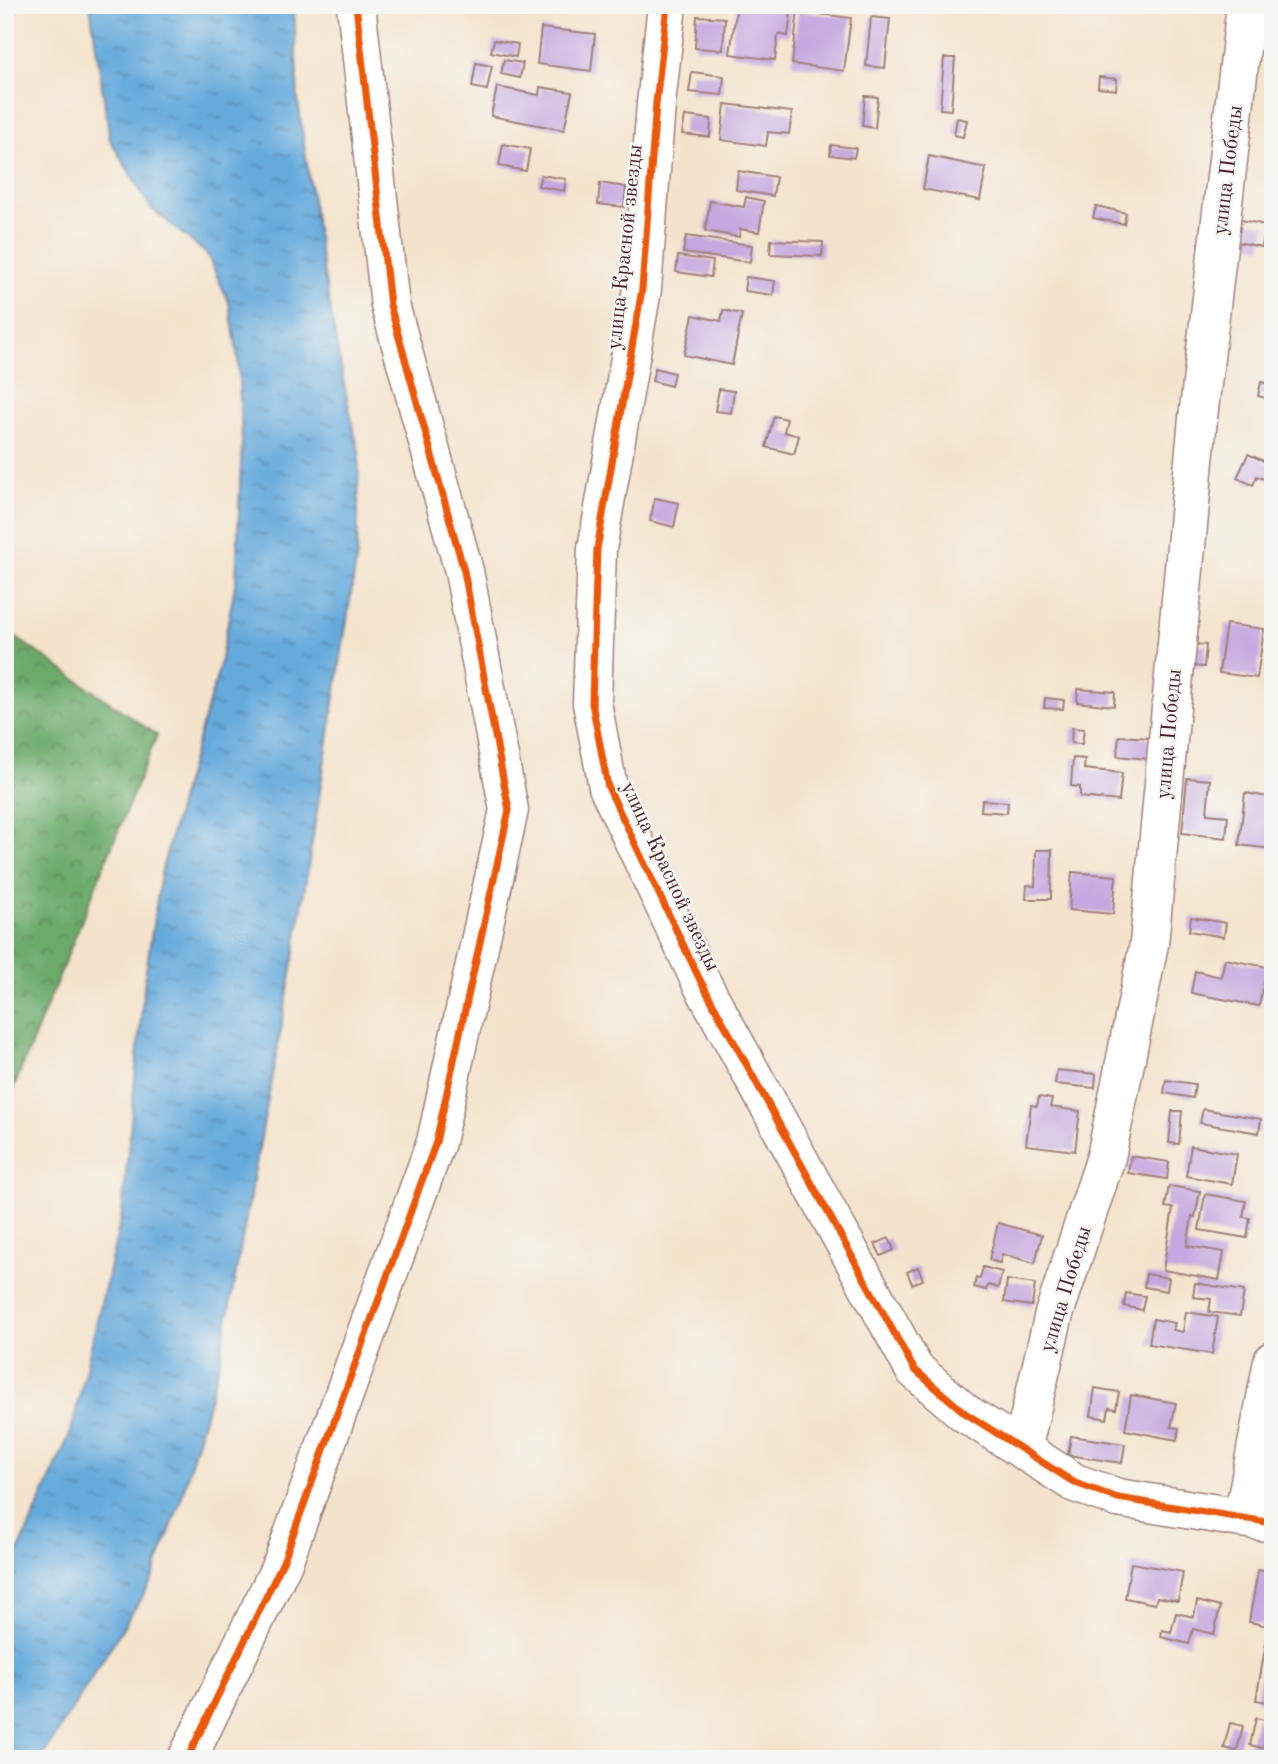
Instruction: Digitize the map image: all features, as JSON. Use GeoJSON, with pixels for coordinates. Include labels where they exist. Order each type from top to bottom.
{"type":"FeatureCollection","features":[{"type":"Feature","properties":{"kind":"street"},"geometry":{"type":"LineString","coordinates":[[187,1759],[283,1562],[436,1142],[509,810],[464,571],[390,305],[356,5]]}},
{"type":"Feature","properties":{"kind":"street","name":"улица Красной звезды"},"geometry":{"type":"LineString","coordinates":[[667,5],[656,104],[642,289],[597,549],[592,704],[608,787],[700,980],[914,1370],[965,1413],[1075,1483],[1118,1498],[1258,1520]]}},
{"type":"Feature","properties":{"kind":"street","name":"улица Победы"},"geometry":{"type":"LineString","coordinates":[[1022,1449],[1054,1314],[1106,1157],[1149,944],[1198,418],[1246,5]]}},
{"type":"Feature","properties":{"kind":"street"},"geometry":{"type":"LineString","coordinates":[[1258,1520],[1273,1361]]}},
{"type":"Feature","properties":{"kind":"green space"},"geometry":{"type":"Polygon","coordinates":[[[5,630],[157,735],[5,1109],[5,630]]]}},
{"type":"Feature","properties":{"kind":"water"},"geometry":{"type":"Polygon","coordinates":[[[90,5],[294,5],[298,102],[319,247],[359,452],[357,556],[292,969],[219,1364],[180,1503],[151,1582],[41,1759],[5,1759],[5,1582],[71,1432],[122,1214],[145,977],[161,874],[219,669],[236,580],[242,441],[238,358],[229,302],[207,254],[151,208],[110,140],[90,5]]]}},
{"type":"Feature","properties":{"kind":"building"},"geometry":{"type":"Polygon","coordinates":[[[737,5],[792,5],[788,36],[778,34],[775,60],[730,54],[737,5]]]}},
{"type":"Feature","properties":{"kind":"building"},"geometry":{"type":"Polygon","coordinates":[[[798,11],[851,18],[844,71],[792,64],[798,11]]]}},
{"type":"Feature","properties":{"kind":"building"},"geometry":{"type":"Polygon","coordinates":[[[697,16],[725,18],[723,50],[695,48],[697,16]]]}},
{"type":"Feature","properties":{"kind":"building"},"geometry":{"type":"Polygon","coordinates":[[[871,17],[890,19],[885,68],[866,66],[871,17]]]}},
{"type":"Feature","properties":{"kind":"building"},"geometry":{"type":"Polygon","coordinates":[[[541,28],[595,34],[591,71],[537,64],[541,28]]]}},
{"type":"Feature","properties":{"kind":"building"},"geometry":{"type":"Polygon","coordinates":[[[494,40],[518,44],[516,57],[491,52],[494,40]]]}},
{"type":"Feature","properties":{"kind":"building"},"geometry":{"type":"Polygon","coordinates":[[[944,58],[955,58],[951,110],[940,109],[944,58]]]}},
{"type":"Feature","properties":{"kind":"building"},"geometry":{"type":"Polygon","coordinates":[[[504,60],[523,63],[520,78],[501,74],[504,60]]]}},
{"type":"Feature","properties":{"kind":"building"},"geometry":{"type":"Polygon","coordinates":[[[476,63],[492,66],[487,90],[472,87],[476,63]]]}},
{"type":"Feature","properties":{"kind":"building"},"geometry":{"type":"Polygon","coordinates":[[[692,72],[724,76],[722,95],[689,92],[692,72]]]}},
{"type":"Feature","properties":{"kind":"building"},"geometry":{"type":"Polygon","coordinates":[[[1099,77],[1117,79],[1116,90],[1098,88],[1099,77]]]}},
{"type":"Feature","properties":{"kind":"building"},"geometry":{"type":"Polygon","coordinates":[[[497,87],[539,95],[540,87],[572,92],[564,130],[491,116],[497,87]]]}},
{"type":"Feature","properties":{"kind":"building"},"geometry":{"type":"Polygon","coordinates":[[[865,96],[878,97],[875,128],[862,126],[865,96]]]}},
{"type":"Feature","properties":{"kind":"building"},"geometry":{"type":"Polygon","coordinates":[[[725,104],[792,112],[789,134],[768,132],[766,146],[721,140],[725,104]]]}},
{"type":"Feature","properties":{"kind":"building"},"geometry":{"type":"Polygon","coordinates":[[[685,116],[711,119],[710,137],[682,134],[685,116]]]}},
{"type":"Feature","properties":{"kind":"building"},"geometry":{"type":"Polygon","coordinates":[[[957,118],[967,120],[963,137],[954,135],[957,118]]]}},
{"type":"Feature","properties":{"kind":"building"},"geometry":{"type":"Polygon","coordinates":[[[503,144],[530,149],[526,171],[499,166],[503,144]]]}},
{"type":"Feature","properties":{"kind":"building"},"geometry":{"type":"Polygon","coordinates":[[[831,145],[856,148],[854,158],[830,155],[831,145]]]}},
{"type":"Feature","properties":{"kind":"building"},"geometry":{"type":"Polygon","coordinates":[[[929,156],[986,168],[980,200],[923,189],[929,156]]]}},
{"type":"Feature","properties":{"kind":"building"},"geometry":{"type":"Polygon","coordinates":[[[738,171],[776,177],[773,196],[736,190],[738,171]]]}},
{"type":"Feature","properties":{"kind":"building"},"geometry":{"type":"Polygon","coordinates":[[[541,175],[566,179],[564,191],[538,186],[541,175]]]}},
{"type":"Feature","properties":{"kind":"building"},"geometry":{"type":"Polygon","coordinates":[[[600,183],[626,187],[624,207],[598,204],[600,183]]]}},
{"type":"Feature","properties":{"kind":"building"},"geometry":{"type":"Polygon","coordinates":[[[746,197],[764,201],[759,232],[740,229],[739,237],[705,231],[710,201],[744,207],[746,197]]]}},
{"type":"Feature","properties":{"kind":"building"},"geometry":{"type":"Polygon","coordinates":[[[1096,206],[1126,213],[1124,224],[1093,218],[1096,206]]]}},
{"type":"Feature","properties":{"kind":"building"},"geometry":{"type":"Polygon","coordinates":[[[1241,220],[1266,225],[1262,247],[1237,242],[1241,220]]]}},
{"type":"Feature","properties":{"kind":"building"},"geometry":{"type":"Polygon","coordinates":[[[686,236],[752,245],[750,262],[683,253],[686,236]]]}},
{"type":"Feature","properties":{"kind":"building"},"geometry":{"type":"Polygon","coordinates":[[[771,240],[823,242],[822,256],[770,254],[771,240]]]}},
{"type":"Feature","properties":{"kind":"building"},"geometry":{"type":"Polygon","coordinates":[[[678,256],[713,261],[711,277],[676,272],[678,256]]]}},
{"type":"Feature","properties":{"kind":"building"},"geometry":{"type":"Polygon","coordinates":[[[746,277],[775,281],[773,295],[744,291],[746,277]]]}},
{"type":"Feature","properties":{"kind":"building"},"geometry":{"type":"Polygon","coordinates":[[[723,310],[742,314],[732,365],[684,355],[693,315],[721,321],[723,310]]]}},
{"type":"Feature","properties":{"kind":"building"},"geometry":{"type":"Polygon","coordinates":[[[655,368],[674,373],[671,386],[652,381],[655,368]]]}},
{"type":"Feature","properties":{"kind":"building"},"geometry":{"type":"Polygon","coordinates":[[[1261,382],[1273,385],[1273,400],[1258,396],[1261,382]]]}},
{"type":"Feature","properties":{"kind":"building"},"geometry":{"type":"Polygon","coordinates":[[[719,389],[734,391],[731,413],[715,411],[719,389]]]}},
{"type":"Feature","properties":{"kind":"building"},"geometry":{"type":"Polygon","coordinates":[[[774,416],[787,419],[784,432],[799,436],[794,454],[766,447],[774,416]]]}},
{"type":"Feature","properties":{"kind":"building"},"geometry":{"type":"Polygon","coordinates":[[[1248,454],[1273,465],[1271,482],[1257,476],[1253,485],[1237,478],[1248,454]]]}},
{"type":"Feature","properties":{"kind":"building"},"geometry":{"type":"Polygon","coordinates":[[[655,498],[679,503],[674,527],[650,521],[655,498]]]}},
{"type":"Feature","properties":{"kind":"building"},"geometry":{"type":"Polygon","coordinates":[[[1226,624],[1264,629],[1257,678],[1219,673],[1226,624]]]}},
{"type":"Feature","properties":{"kind":"building"},"geometry":{"type":"Polygon","coordinates":[[[1191,644],[1206,645],[1204,667],[1190,666],[1191,644]]]}},
{"type":"Feature","properties":{"kind":"building"},"geometry":{"type":"Polygon","coordinates":[[[1078,689],[1115,692],[1114,706],[1077,702],[1078,689]]]}},
{"type":"Feature","properties":{"kind":"building"},"geometry":{"type":"Polygon","coordinates":[[[1045,698],[1064,700],[1063,709],[1044,708],[1045,698]]]}},
{"type":"Feature","properties":{"kind":"building"},"geometry":{"type":"Polygon","coordinates":[[[1072,728],[1084,729],[1082,744],[1071,743],[1072,728]]]}},
{"type":"Feature","properties":{"kind":"building"},"geometry":{"type":"Polygon","coordinates":[[[1119,736],[1150,738],[1148,759],[1117,756],[1119,736]]]}},
{"type":"Feature","properties":{"kind":"building"},"geometry":{"type":"Polygon","coordinates":[[[1073,758],[1085,759],[1084,769],[1122,773],[1119,801],[1080,797],[1080,787],[1071,786],[1073,758]]]}},
{"type":"Feature","properties":{"kind":"building"},"geometry":{"type":"Polygon","coordinates":[[[1187,778],[1210,780],[1207,814],[1228,816],[1226,838],[1182,833],[1187,778]]]}},
{"type":"Feature","properties":{"kind":"building"},"geometry":{"type":"Polygon","coordinates":[[[1245,793],[1269,797],[1268,806],[1273,807],[1273,849],[1239,845],[1245,793]]]}},
{"type":"Feature","properties":{"kind":"building"},"geometry":{"type":"Polygon","coordinates":[[[982,800],[1008,802],[1007,813],[981,811],[982,800]]]}},
{"type":"Feature","properties":{"kind":"building"},"geometry":{"type":"Polygon","coordinates":[[[1036,850],[1052,850],[1051,899],[1026,899],[1027,885],[1035,886],[1036,850]]]}},
{"type":"Feature","properties":{"kind":"building"},"geometry":{"type":"Polygon","coordinates":[[[1072,872],[1116,876],[1113,914],[1069,910],[1072,872]]]}},
{"type":"Feature","properties":{"kind":"building"},"geometry":{"type":"Polygon","coordinates":[[[1191,917],[1226,923],[1224,937],[1189,931],[1191,917]]]}},
{"type":"Feature","properties":{"kind":"building"},"geometry":{"type":"Polygon","coordinates":[[[1225,959],[1267,967],[1259,1006],[1191,993],[1195,971],[1221,977],[1225,959]]]}},
{"type":"Feature","properties":{"kind":"building"},"geometry":{"type":"Polygon","coordinates":[[[1057,1070],[1096,1074],[1095,1088],[1055,1084],[1057,1070]]]}},
{"type":"Feature","properties":{"kind":"building"},"geometry":{"type":"Polygon","coordinates":[[[1166,1080],[1195,1084],[1193,1098],[1164,1093],[1166,1080]]]}},
{"type":"Feature","properties":{"kind":"building"},"geometry":{"type":"Polygon","coordinates":[[[1039,1097],[1052,1099],[1050,1107],[1080,1111],[1075,1151],[1026,1145],[1031,1105],[1037,1106],[1039,1097]]]}},
{"type":"Feature","properties":{"kind":"building"},"geometry":{"type":"Polygon","coordinates":[[[1203,1109],[1261,1119],[1259,1133],[1200,1123],[1203,1109]]]}},
{"type":"Feature","properties":{"kind":"building"},"geometry":{"type":"Polygon","coordinates":[[[1172,1111],[1182,1111],[1179,1144],[1169,1143],[1172,1111]]]}},
{"type":"Feature","properties":{"kind":"building"},"geometry":{"type":"Polygon","coordinates":[[[1191,1146],[1237,1154],[1232,1184],[1186,1176],[1191,1146]]]}},
{"type":"Feature","properties":{"kind":"building"},"geometry":{"type":"Polygon","coordinates":[[[1131,1156],[1169,1162],[1167,1179],[1128,1173],[1131,1156]]]}},
{"type":"Feature","properties":{"kind":"building"},"geometry":{"type":"Polygon","coordinates":[[[1169,1186],[1200,1191],[1187,1246],[1224,1252],[1219,1280],[1163,1270],[1173,1208],[1165,1207],[1169,1186]]]}},
{"type":"Feature","properties":{"kind":"building"},"geometry":{"type":"Polygon","coordinates":[[[1205,1194],[1246,1201],[1243,1217],[1250,1218],[1247,1238],[1199,1230],[1205,1194]]]}},
{"type":"Feature","properties":{"kind":"building"},"geometry":{"type":"Polygon","coordinates":[[[998,1223],[1042,1235],[1035,1263],[1002,1254],[1000,1263],[989,1260],[998,1223]]]}},
{"type":"Feature","properties":{"kind":"building"},"geometry":{"type":"Polygon","coordinates":[[[889,1238],[894,1250],[881,1256],[875,1244],[889,1238]]]}},
{"type":"Feature","properties":{"kind":"building"},"geometry":{"type":"Polygon","coordinates":[[[918,1267],[923,1280],[912,1284],[907,1272],[918,1267]]]}},
{"type":"Feature","properties":{"kind":"building"},"geometry":{"type":"Polygon","coordinates":[[[983,1267],[1002,1272],[998,1288],[988,1285],[986,1290],[974,1287],[976,1278],[980,1279],[983,1267]]]}},
{"type":"Feature","properties":{"kind":"building"},"geometry":{"type":"Polygon","coordinates":[[[1146,1274],[1169,1278],[1167,1291],[1144,1287],[1146,1274]]]}},
{"type":"Feature","properties":{"kind":"building"},"geometry":{"type":"Polygon","coordinates":[[[1007,1280],[1035,1284],[1032,1306],[1004,1302],[1007,1280]]]}},
{"type":"Feature","properties":{"kind":"building"},"geometry":{"type":"Polygon","coordinates":[[[1195,1283],[1244,1291],[1240,1316],[1209,1312],[1211,1299],[1193,1297],[1195,1283]]]}},
{"type":"Feature","properties":{"kind":"building"},"geometry":{"type":"Polygon","coordinates":[[[1126,1293],[1145,1296],[1142,1310],[1124,1306],[1126,1293]]]}},
{"type":"Feature","properties":{"kind":"building"},"geometry":{"type":"Polygon","coordinates":[[[1186,1312],[1218,1317],[1212,1354],[1149,1344],[1153,1319],[1175,1323],[1173,1330],[1183,1332],[1186,1312]]]}},
{"type":"Feature","properties":{"kind":"building"},"geometry":{"type":"Polygon","coordinates":[[[1095,1388],[1119,1392],[1116,1409],[1109,1408],[1107,1419],[1091,1416],[1095,1388]]]}},
{"type":"Feature","properties":{"kind":"building"},"geometry":{"type":"Polygon","coordinates":[[[1131,1395],[1176,1403],[1171,1427],[1179,1428],[1177,1440],[1125,1430],[1131,1395]]]}},
{"type":"Feature","properties":{"kind":"building"},"geometry":{"type":"Polygon","coordinates":[[[1071,1436],[1125,1444],[1122,1463],[1068,1455],[1071,1436]]]}},
{"type":"Feature","properties":{"kind":"building"},"geometry":{"type":"Polygon","coordinates":[[[1131,1563],[1183,1572],[1178,1601],[1157,1597],[1155,1604],[1125,1598],[1131,1563]]]}},
{"type":"Feature","properties":{"kind":"building"},"geometry":{"type":"Polygon","coordinates":[[[1258,1570],[1273,1573],[1273,1627],[1249,1622],[1258,1570]]]}},
{"type":"Feature","properties":{"kind":"building"},"geometry":{"type":"Polygon","coordinates":[[[1197,1601],[1220,1607],[1214,1634],[1193,1629],[1189,1644],[1161,1637],[1162,1630],[1171,1632],[1176,1613],[1194,1617],[1197,1601]]]}},
{"type":"Feature","properties":{"kind":"building"},"geometry":{"type":"Polygon","coordinates":[[[1267,1637],[1273,1638],[1273,1703],[1256,1700],[1267,1637]]]}},
{"type":"Feature","properties":{"kind":"building"},"geometry":{"type":"Polygon","coordinates":[[[1256,1718],[1269,1721],[1263,1748],[1250,1745],[1256,1718]]]}},
{"type":"Feature","properties":{"kind":"building"},"geometry":{"type":"Polygon","coordinates":[[[1230,1723],[1243,1726],[1237,1751],[1224,1748],[1230,1723]]]}},
{"type":"Feature","properties":{"kind":"cycle path"},"geometry":{"type":"LineString","coordinates":[[187,1759],[283,1562],[436,1142],[509,810],[464,571],[390,305],[356,5]]}},
{"type":"Feature","properties":{"kind":"cycle path"},"geometry":{"type":"LineString","coordinates":[[667,5],[656,104],[642,289],[597,549],[592,703],[608,787],[700,980],[914,1369],[965,1413],[1075,1483],[1118,1498],[1273,1523]]}}]}
